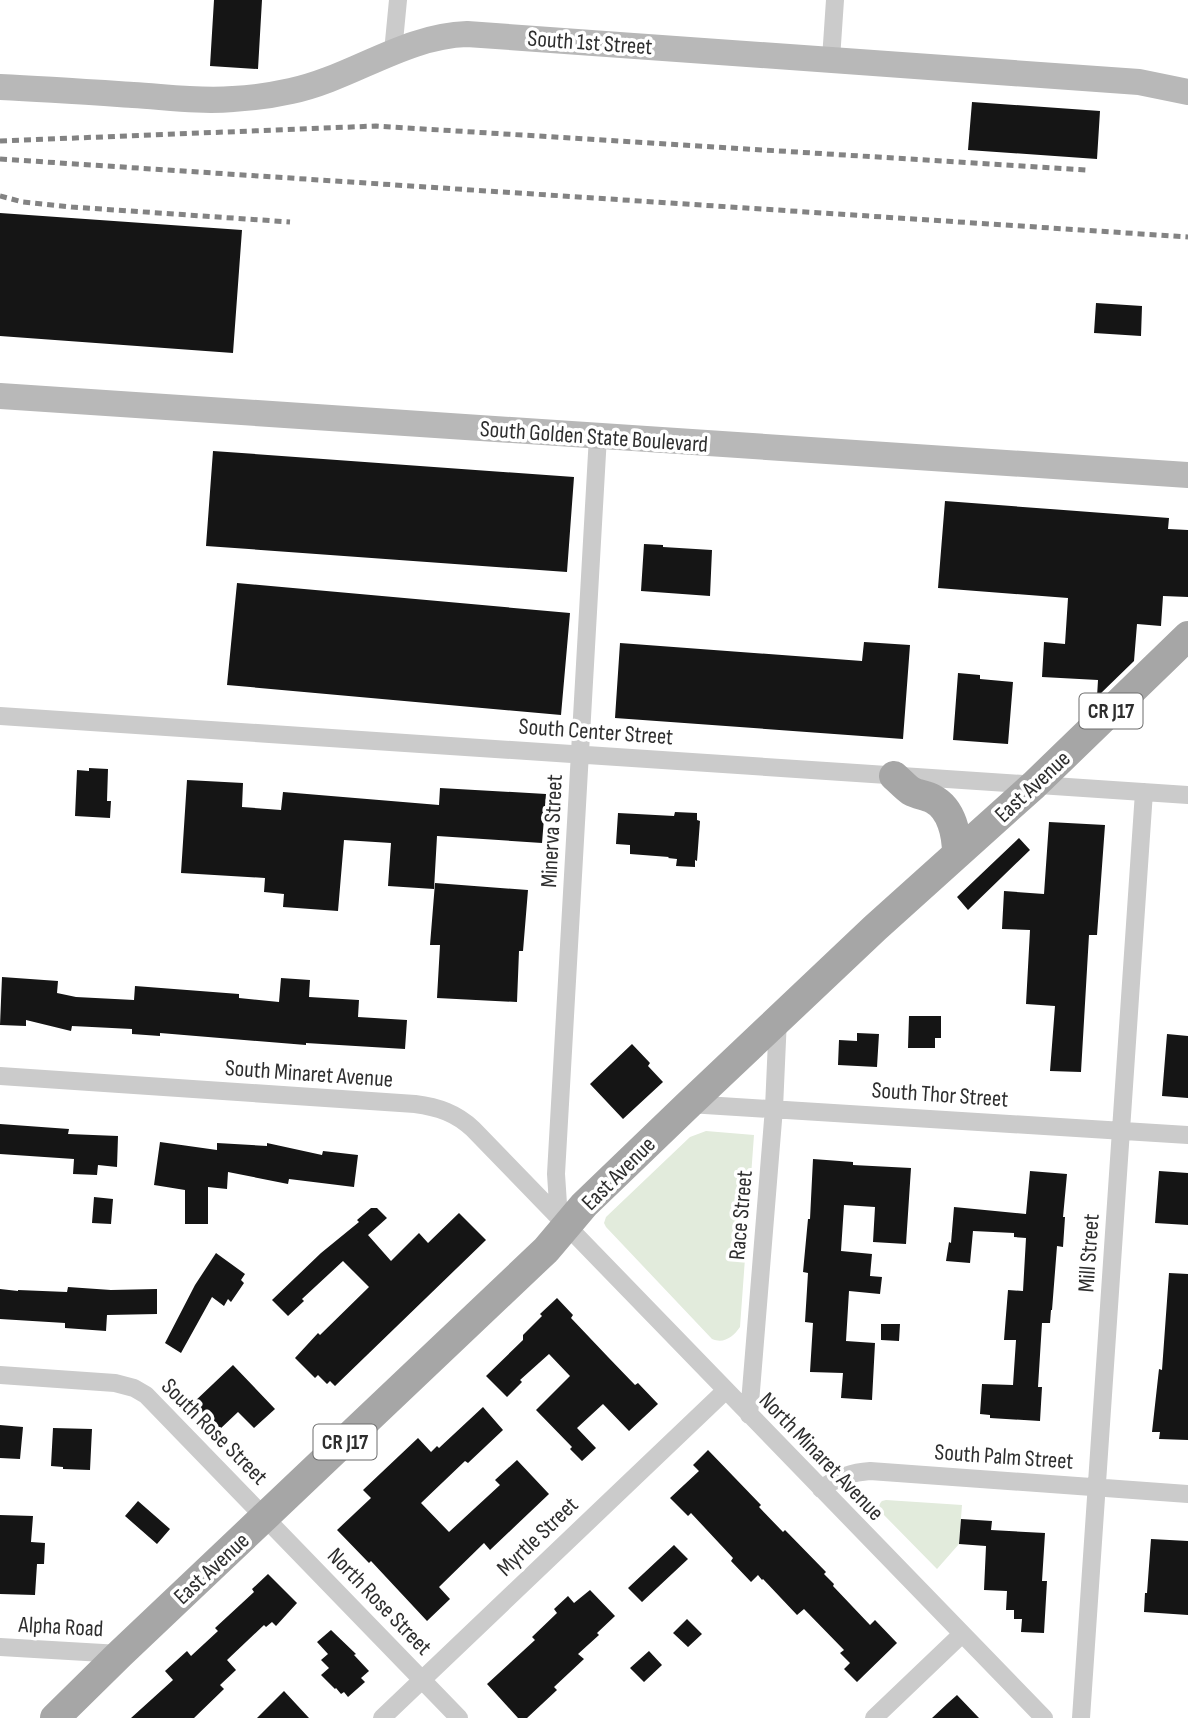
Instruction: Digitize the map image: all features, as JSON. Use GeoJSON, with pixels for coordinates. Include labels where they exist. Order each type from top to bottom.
{"type":"FeatureCollection","features":[{"type":"Feature","properties":{"kind":"main road","name":"East Avenue"},"geometry":{"type":"LineString","coordinates":[[55,1718],[546,1250],[584,1205],[778,1018],[1034,785],[1188,636]]}},
{"type":"Feature","properties":{"kind":"main road"},"geometry":{"type":"LineString","coordinates":[[894,776],[913,793],[933,799],[943,808],[954,829],[957,855]]}},
{"type":"Feature","properties":{"kind":"street"},"geometry":{"type":"LineString","coordinates":[[393,52],[398,0]]}},
{"type":"Feature","properties":{"kind":"street"},"geometry":{"type":"LineString","coordinates":[[831,59],[835,0]]}},
{"type":"Feature","properties":{"kind":"street","name":"South 1st Street"},"geometry":{"type":"LineString","coordinates":[[0,87],[200,100],[235,99],[311,86],[435,37],[467,34],[1139,82],[1188,92]]}},
{"type":"Feature","properties":{"kind":"street","name":"South Golden State Boulevard"},"geometry":{"type":"LineString","coordinates":[[0,396],[1188,475]]}},
{"type":"Feature","properties":{"kind":"street","name":"Minerva Street"},"geometry":{"type":"LineString","coordinates":[[566,1227],[558,1204],[556,1174],[597,436]]}},
{"type":"Feature","properties":{"kind":"street","name":"South Center Street"},"geometry":{"type":"LineString","coordinates":[[0,716],[1188,795]]}},
{"type":"Feature","properties":{"kind":"street","name":"Mill Street"},"geometry":{"type":"LineString","coordinates":[[1081,1718],[1144,792]]}},
{"type":"Feature","properties":{"kind":"street","name":"Race Street"},"geometry":{"type":"LineString","coordinates":[[749,1415],[774,1108],[778,1018]]}},
{"type":"Feature","properties":{"kind":"street","name":"South Minaret Avenue"},"geometry":{"type":"LineString","coordinates":[[0,1076],[428,1106],[447,1111],[463,1121],[566,1227]]}},
{"type":"Feature","properties":{"kind":"street","name":"South Thor Street"},"geometry":{"type":"LineString","coordinates":[[689,1104],[1188,1135]]}},
{"type":"Feature","properties":{"kind":"street"},"geometry":{"type":"LineString","coordinates":[[531,1190],[547,1184],[556,1174]]}},
{"type":"Feature","properties":{"kind":"street","name":"North Minaret Avenue"},"geometry":{"type":"LineString","coordinates":[[566,1227],[1044,1718]]}},
{"type":"Feature","properties":{"kind":"street","name":"South Rose Street"},"geometry":{"type":"LineString","coordinates":[[0,1375],[115,1383],[142,1392],[266,1517]]}},
{"type":"Feature","properties":{"kind":"street","name":"Myrtle Street"},"geometry":{"type":"LineString","coordinates":[[382,1718],[725,1391]]}},
{"type":"Feature","properties":{"kind":"street","name":"South Palm Street"},"geometry":{"type":"LineString","coordinates":[[821,1489],[844,1476],[870,1471],[1188,1494]]}},
{"type":"Feature","properties":{"kind":"street","name":"North Rose Street"},"geometry":{"type":"LineString","coordinates":[[266,1517],[459,1718]]}},
{"type":"Feature","properties":{"kind":"street"},"geometry":{"type":"LineString","coordinates":[[874,1718],[962,1634]]}},
{"type":"Feature","properties":{"kind":"street","name":"Alpha Road"},"geometry":{"type":"LineString","coordinates":[[0,1647],[120,1654]]}},
{"type":"Feature","properties":{"kind":"green space"},"geometry":{"type":"Polygon","coordinates":[[[706,1131],[754,1135],[740,1327],[731,1337],[720,1341],[712,1339],[604,1223],[606,1217],[690,1137],[706,1131]]]}},
{"type":"Feature","properties":{"kind":"green space"},"geometry":{"type":"Polygon","coordinates":[[[886,1500],[962,1505],[959,1544],[937,1569],[882,1513],[879,1505],[886,1500]]]}},
{"type":"Feature","properties":{"kind":"building"},"geometry":{"type":"Polygon","coordinates":[[[214,0],[262,0],[258,69],[210,66],[214,0]]]}},
{"type":"Feature","properties":{"kind":"building"},"geometry":{"type":"Polygon","coordinates":[[[972,102],[1100,111],[1097,159],[968,150],[972,102]]]}},
{"type":"Feature","properties":{"kind":"building"},"geometry":{"type":"Polygon","coordinates":[[[0,213],[242,230],[233,353],[0,336],[0,213]]]}},
{"type":"Feature","properties":{"kind":"building"},"geometry":{"type":"Polygon","coordinates":[[[1096,303],[1142,306],[1141,336],[1094,333],[1096,303]]]}},
{"type":"Feature","properties":{"kind":"building"},"geometry":{"type":"Polygon","coordinates":[[[213,451],[574,477],[567,572],[206,546],[213,451]]]}},
{"type":"Feature","properties":{"kind":"building"},"geometry":{"type":"Polygon","coordinates":[[[945,501],[1169,518],[1168,529],[1188,530],[1188,597],[1163,596],[1161,626],[1137,624],[1134,661],[1097,697],[1098,680],[1042,677],[1044,642],[1065,644],[1068,598],[938,588],[945,501]]]}},
{"type":"Feature","properties":{"kind":"building"},"geometry":{"type":"Polygon","coordinates":[[[644,544],[712,550],[710,596],[641,591],[644,544]]]}},
{"type":"Feature","properties":{"kind":"building"},"geometry":{"type":"Polygon","coordinates":[[[237,583],[570,613],[561,715],[227,685],[237,583]]]}},
{"type":"Feature","properties":{"kind":"building"},"geometry":{"type":"Polygon","coordinates":[[[864,642],[910,645],[903,739],[615,718],[620,643],[862,661],[864,642]]]}},
{"type":"Feature","properties":{"kind":"building"},"geometry":{"type":"Polygon","coordinates":[[[958,673],[980,675],[980,679],[1013,682],[1008,744],[953,740],[958,673]]]}},
{"type":"Feature","properties":{"kind":"building"},"geometry":{"type":"Polygon","coordinates":[[[89,768],[108,769],[107,801],[111,801],[110,818],[75,816],[77,770],[89,771],[89,768]]]}},
{"type":"Feature","properties":{"kind":"building"},"geometry":{"type":"Polygon","coordinates":[[[187,780],[243,783],[242,807],[281,810],[283,792],[439,805],[440,788],[546,794],[542,843],[437,836],[434,889],[388,886],[391,843],[344,840],[338,911],[283,907],[284,894],[264,892],[265,878],[181,873],[187,780]]]}},
{"type":"Feature","properties":{"kind":"building"},"geometry":{"type":"Polygon","coordinates":[[[675,812],[697,813],[697,820],[700,821],[695,867],[676,866],[677,859],[669,857],[630,854],[630,845],[616,844],[618,813],[674,816],[675,812]]]}},
{"type":"Feature","properties":{"kind":"building"},"geometry":{"type":"Polygon","coordinates":[[[1049,822],[1105,825],[1097,935],[1089,935],[1081,1072],[1050,1071],[1055,1006],[1026,1004],[1030,930],[1002,929],[1004,891],[1044,894],[1049,822]]]}},
{"type":"Feature","properties":{"kind":"building"},"geometry":{"type":"Polygon","coordinates":[[[1019,838],[1030,850],[968,910],[957,897],[1019,838]]]}},
{"type":"Feature","properties":{"kind":"building"},"geometry":{"type":"Polygon","coordinates":[[[435,883],[528,890],[523,951],[519,951],[517,1002],[437,998],[440,945],[430,945],[435,883]]]}},
{"type":"Feature","properties":{"kind":"building"},"geometry":{"type":"Polygon","coordinates":[[[2,977],[58,981],[57,993],[76,997],[134,1000],[135,986],[239,994],[239,998],[279,1002],[281,978],[310,980],[309,997],[359,1000],[358,1017],[407,1020],[405,1049],[306,1045],[160,1033],[160,1036],[132,1034],[132,1029],[72,1026],[71,1031],[26,1020],[26,1026],[0,1025],[2,977]]]}},
{"type":"Feature","properties":{"kind":"building"},"geometry":{"type":"Polygon","coordinates":[[[909,1016],[941,1016],[941,1038],[935,1038],[935,1048],[908,1048],[909,1016]]]}},
{"type":"Feature","properties":{"kind":"building"},"geometry":{"type":"Polygon","coordinates":[[[857,1033],[879,1034],[877,1067],[838,1065],[839,1040],[857,1041],[857,1033]]]}},
{"type":"Feature","properties":{"kind":"building"},"geometry":{"type":"Polygon","coordinates":[[[1167,1034],[1188,1036],[1188,1098],[1162,1096],[1167,1034]]]}},
{"type":"Feature","properties":{"kind":"building"},"geometry":{"type":"Polygon","coordinates":[[[632,1044],[663,1082],[623,1119],[590,1084],[632,1044]]]}},
{"type":"Feature","properties":{"kind":"building"},"geometry":{"type":"Polygon","coordinates":[[[0,1124],[69,1129],[68,1134],[118,1136],[117,1167],[98,1165],[97,1175],[73,1174],[74,1159],[0,1154],[0,1124]]]}},
{"type":"Feature","properties":{"kind":"building"},"geometry":{"type":"Polygon","coordinates":[[[160,1142],[217,1150],[217,1143],[267,1146],[267,1143],[322,1155],[323,1151],[358,1155],[354,1187],[289,1179],[288,1184],[228,1172],[227,1189],[208,1187],[208,1224],[185,1224],[185,1190],[154,1185],[160,1142]]]}},
{"type":"Feature","properties":{"kind":"building"},"geometry":{"type":"Polygon","coordinates":[[[813,1159],[853,1162],[853,1165],[911,1168],[906,1244],[873,1242],[875,1207],[844,1205],[841,1251],[872,1254],[870,1276],[882,1277],[880,1294],[849,1291],[846,1341],[875,1343],[872,1400],[841,1398],[843,1373],[810,1372],[813,1323],[805,1322],[808,1273],[803,1272],[810,1219],[813,1159]]]}},
{"type":"Feature","properties":{"kind":"building"},"geometry":{"type":"Polygon","coordinates":[[[1030,1171],[1067,1174],[1063,1247],[1057,1246],[1050,1323],[1042,1323],[1038,1387],[1042,1387],[1040,1421],[990,1418],[990,1415],[980,1414],[982,1384],[1013,1385],[1016,1340],[1004,1340],[1008,1290],[1023,1291],[1026,1238],[1014,1237],[1014,1233],[973,1231],[970,1263],[946,1261],[949,1242],[951,1243],[954,1207],[1026,1214],[1030,1171]]]}},
{"type":"Feature","properties":{"kind":"building"},"geometry":{"type":"Polygon","coordinates":[[[1159,1171],[1188,1173],[1188,1225],[1155,1223],[1159,1171]]]}},
{"type":"Feature","properties":{"kind":"building"},"geometry":{"type":"Polygon","coordinates":[[[94,1197],[113,1199],[111,1224],[92,1223],[94,1197]]]}},
{"type":"Feature","properties":{"kind":"building"},"geometry":{"type":"Polygon","coordinates":[[[371,1208],[377,1208],[387,1218],[368,1235],[391,1261],[419,1233],[428,1243],[459,1213],[486,1240],[335,1386],[330,1381],[327,1384],[318,1375],[315,1378],[295,1358],[318,1333],[320,1335],[369,1287],[343,1261],[302,1299],[304,1301],[288,1316],[272,1300],[371,1208]]]}},
{"type":"Feature","properties":{"kind":"building"},"geometry":{"type":"Polygon","coordinates":[[[216,1253],[245,1274],[241,1280],[244,1283],[231,1302],[228,1299],[224,1306],[212,1297],[181,1353],[165,1343],[195,1285],[216,1253]]]}},
{"type":"Feature","properties":{"kind":"building"},"geometry":{"type":"Polygon","coordinates":[[[1169,1273],[1188,1274],[1188,1440],[1159,1439],[1160,1432],[1152,1432],[1159,1369],[1162,1370],[1169,1273]]]}},
{"type":"Feature","properties":{"kind":"building"},"geometry":{"type":"Polygon","coordinates":[[[68,1287],[157,1289],[157,1314],[107,1315],[106,1331],[65,1328],[65,1323],[0,1319],[0,1289],[67,1292],[68,1287]]]}},
{"type":"Feature","properties":{"kind":"building"},"geometry":{"type":"Polygon","coordinates":[[[557,1298],[573,1315],[571,1318],[608,1357],[658,1404],[629,1431],[603,1404],[577,1428],[596,1448],[582,1461],[536,1410],[570,1376],[549,1354],[520,1380],[522,1382],[507,1397],[486,1376],[523,1340],[523,1335],[542,1316],[540,1314],[557,1298]]]}},
{"type":"Feature","properties":{"kind":"building"},"geometry":{"type":"Polygon","coordinates":[[[881,1324],[900,1324],[899,1341],[881,1340],[881,1324]]]}},
{"type":"Feature","properties":{"kind":"building"},"geometry":{"type":"Polygon","coordinates":[[[233,1365],[275,1409],[254,1428],[238,1412],[219,1430],[193,1403],[233,1365]]]}},
{"type":"Feature","properties":{"kind":"building"},"geometry":{"type":"Polygon","coordinates":[[[483,1407],[503,1430],[468,1463],[465,1461],[421,1503],[449,1532],[500,1485],[495,1480],[517,1460],[549,1494],[490,1550],[484,1543],[439,1587],[450,1599],[427,1621],[371,1561],[369,1563],[337,1530],[371,1498],[363,1490],[418,1438],[431,1452],[437,1446],[439,1448],[483,1407]]]}},
{"type":"Feature","properties":{"kind":"building"},"geometry":{"type":"Polygon","coordinates":[[[0,1425],[23,1427],[20,1459],[0,1458],[0,1425]]]}},
{"type":"Feature","properties":{"kind":"building"},"geometry":{"type":"Polygon","coordinates":[[[53,1428],[92,1429],[90,1470],[51,1466],[53,1428]]]}},
{"type":"Feature","properties":{"kind":"building"},"geometry":{"type":"Polygon","coordinates":[[[708,1450],[783,1532],[785,1530],[826,1572],[824,1574],[833,1586],[870,1625],[875,1620],[897,1643],[857,1682],[844,1669],[850,1663],[840,1653],[844,1650],[804,1609],[797,1615],[758,1575],[751,1582],[731,1561],[733,1558],[691,1513],[688,1516],[670,1498],[699,1471],[693,1465],[708,1450]]]}},
{"type":"Feature","properties":{"kind":"building"},"geometry":{"type":"Polygon","coordinates":[[[138,1501],[170,1529],[157,1544],[125,1516],[138,1501]]]}},
{"type":"Feature","properties":{"kind":"building"},"geometry":{"type":"Polygon","coordinates":[[[0,1515],[33,1516],[31,1542],[45,1543],[44,1564],[37,1564],[35,1595],[0,1594],[0,1515]]]}},
{"type":"Feature","properties":{"kind":"building"},"geometry":{"type":"Polygon","coordinates":[[[961,1519],[992,1521],[991,1530],[1045,1533],[1042,1581],[1047,1581],[1044,1633],[1021,1632],[1022,1619],[1014,1619],[1014,1610],[1006,1610],[1007,1591],[984,1590],[986,1546],[959,1544],[961,1519]]]}},
{"type":"Feature","properties":{"kind":"building"},"geometry":{"type":"Polygon","coordinates":[[[1151,1539],[1188,1541],[1188,1615],[1144,1612],[1151,1539]]]}},
{"type":"Feature","properties":{"kind":"building"},"geometry":{"type":"Polygon","coordinates":[[[674,1545],[688,1559],[642,1602],[628,1588],[674,1545]]]}},
{"type":"Feature","properties":{"kind":"building"},"geometry":{"type":"Polygon","coordinates":[[[268,1574],[297,1603],[276,1626],[272,1622],[266,1627],[264,1625],[227,1660],[236,1670],[220,1685],[224,1689],[194,1718],[131,1718],[173,1680],[165,1671],[187,1651],[191,1656],[218,1631],[215,1628],[254,1592],[252,1589],[268,1574]]]}},
{"type":"Feature","properties":{"kind":"building"},"geometry":{"type":"Polygon","coordinates":[[[590,1590],[615,1616],[578,1654],[584,1659],[554,1687],[557,1690],[527,1718],[518,1718],[487,1684],[535,1640],[532,1637],[557,1613],[554,1609],[568,1596],[574,1603],[590,1590]]]}},
{"type":"Feature","properties":{"kind":"building"},"geometry":{"type":"Polygon","coordinates":[[[687,1619],[702,1634],[688,1647],[673,1633],[687,1619]]]}},
{"type":"Feature","properties":{"kind":"building"},"geometry":{"type":"Polygon","coordinates":[[[331,1630],[369,1671],[361,1678],[365,1682],[348,1697],[321,1675],[329,1668],[321,1660],[328,1654],[317,1642],[331,1630]]]}},
{"type":"Feature","properties":{"kind":"building"},"geometry":{"type":"Polygon","coordinates":[[[649,1651],[662,1665],[644,1682],[630,1668],[649,1651]]]}},
{"type":"Feature","properties":{"kind":"building"},"geometry":{"type":"Polygon","coordinates":[[[284,1691],[309,1718],[257,1718],[284,1691]]]}},
{"type":"Feature","properties":{"kind":"building"},"geometry":{"type":"Polygon","coordinates":[[[957,1695],[979,1718],[932,1718],[948,1703],[957,1695]]]}},
{"type":"Feature","properties":{"kind":"railway"},"geometry":{"type":"LineString","coordinates":[[0,141],[376,126],[1087,170]]}},
{"type":"Feature","properties":{"kind":"railway"},"geometry":{"type":"LineString","coordinates":[[0,159],[1188,237]]}},
{"type":"Feature","properties":{"kind":"railway"},"geometry":{"type":"LineString","coordinates":[[0,196],[23,202],[72,207],[290,222]]}}]}
